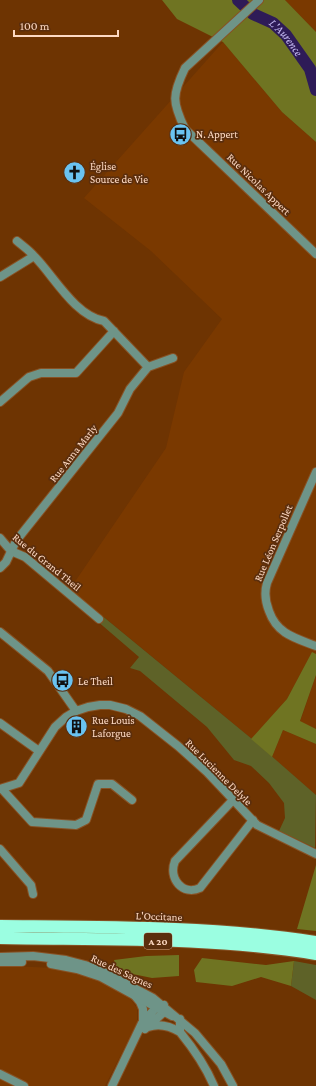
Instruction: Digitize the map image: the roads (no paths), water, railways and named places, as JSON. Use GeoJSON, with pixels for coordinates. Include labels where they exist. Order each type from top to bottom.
{"type":"FeatureCollection","features":[{"type":"Feature","properties":{"kind":"highway","name":"L'Occitane"},"geometry":{"type":"LineString","coordinates":[[0,926],[208,930],[270,935],[316,942]]}},
{"type":"Feature","properties":{"kind":"highway","name":"A 20"},"geometry":{"type":"LineString","coordinates":[[0,938],[214,943],[316,954]]}},
{"type":"Feature","properties":{"kind":"street","name":"Rue Nicolas Appert"},"geometry":{"type":"LineString","coordinates":[[259,0],[185,68],[179,81],[175,96],[177,113],[186,129],[316,254]]}},
{"type":"Feature","properties":{"kind":"street"},"geometry":{"type":"LineString","coordinates":[[17,241],[34,256],[84,313],[95,319],[104,321],[148,367],[173,358]]}},
{"type":"Feature","properties":{"kind":"street"},"geometry":{"type":"LineString","coordinates":[[0,277],[34,256]]}},
{"type":"Feature","properties":{"kind":"street"},"geometry":{"type":"LineString","coordinates":[[0,402],[29,378],[41,373],[76,373],[114,331]]}},
{"type":"Feature","properties":{"kind":"street","name":"Rue Anna Marly"},"geometry":{"type":"LineString","coordinates":[[0,568],[6,562],[16,541],[118,413],[130,389],[148,367]]}},
{"type":"Feature","properties":{"kind":"street","name":"Rue Léon Serpollet"},"geometry":{"type":"LineString","coordinates":[[316,472],[267,583],[265,591],[267,607],[277,626],[293,637],[316,646]]}},
{"type":"Feature","properties":{"kind":"street","name":"Rue du Grand Theil"},"geometry":{"type":"LineString","coordinates":[[0,538],[11,551],[25,557],[99,619]]}},
{"type":"Feature","properties":{"kind":"street"},"geometry":{"type":"LineString","coordinates":[[0,632],[48,671],[76,711],[66,716],[55,727],[19,783],[1,789],[32,822],[76,825],[86,820],[98,784],[112,784],[132,800]]}},
{"type":"Feature","properties":{"kind":"street","name":"Rue Lucienne Delyle"},"geometry":{"type":"LineString","coordinates":[[76,711],[88,707],[110,705],[126,708],[140,716],[184,751],[207,772],[257,825],[316,854]]}},
{"type":"Feature","properties":{"kind":"street"},"geometry":{"type":"LineString","coordinates":[[0,723],[39,751]]}},
{"type":"Feature","properties":{"kind":"street"},"geometry":{"type":"LineString","coordinates":[[233,800],[175,861],[172,868],[172,875],[175,881],[183,888],[191,890],[200,888],[253,820]]}},
{"type":"Feature","properties":{"kind":"street"},"geometry":{"type":"LineString","coordinates":[[0,849],[31,885],[33,894]]}},
{"type":"Feature","properties":{"kind":"street","name":"Rue des Sagnes"},"geometry":{"type":"LineString","coordinates":[[0,957],[33,956],[66,960],[85,965],[106,973],[153,998],[162,1008]]}},
{"type":"Feature","properties":{"kind":"street","name":"Rue des Sagnes"},"geometry":{"type":"LineString","coordinates":[[0,962],[33,961],[60,965],[101,977],[162,1008],[180,1019],[195,1033],[221,1064],[233,1086]]}},
{"type":"Feature","properties":{"kind":"street"},"geometry":{"type":"LineString","coordinates":[[133,994],[140,1002],[143,1009],[144,1025]]}},
{"type":"Feature","properties":{"kind":"street"},"geometry":{"type":"LineString","coordinates":[[112,1086],[144,1025],[162,1008]]}},
{"type":"Feature","properties":{"kind":"street"},"geometry":{"type":"LineString","coordinates":[[180,1019],[180,1032]]}},
{"type":"Feature","properties":{"kind":"street"},"geometry":{"type":"LineString","coordinates":[[144,1025],[162,1025],[180,1032],[210,1075],[214,1086]]}},
{"type":"Feature","properties":{"kind":"street"},"geometry":{"type":"LineString","coordinates":[[0,1074],[24,1086]]}},
{"type":"Feature","properties":{"kind":"waterway","name":"L'Aurence"},"geometry":{"type":"LineString","coordinates":[[238,0],[253,14],[273,23],[286,35],[310,69],[316,90]]}},
{"type":"Feature","properties":{"kind":"place","name":"N. Appert"},"geometry":{"type":"Point","coordinates":[180,134]}},
{"type":"Feature","properties":{"kind":"place","name":"Église Source de Vie"},"geometry":{"type":"Point","coordinates":[75,172]}},
{"type":"Feature","properties":{"kind":"place","name":"Le Theil"},"geometry":{"type":"Point","coordinates":[63,681]}},
{"type":"Feature","properties":{"kind":"place","name":"Rue Louis Laforgue"},"geometry":{"type":"Point","coordinates":[77,726]}}]}
